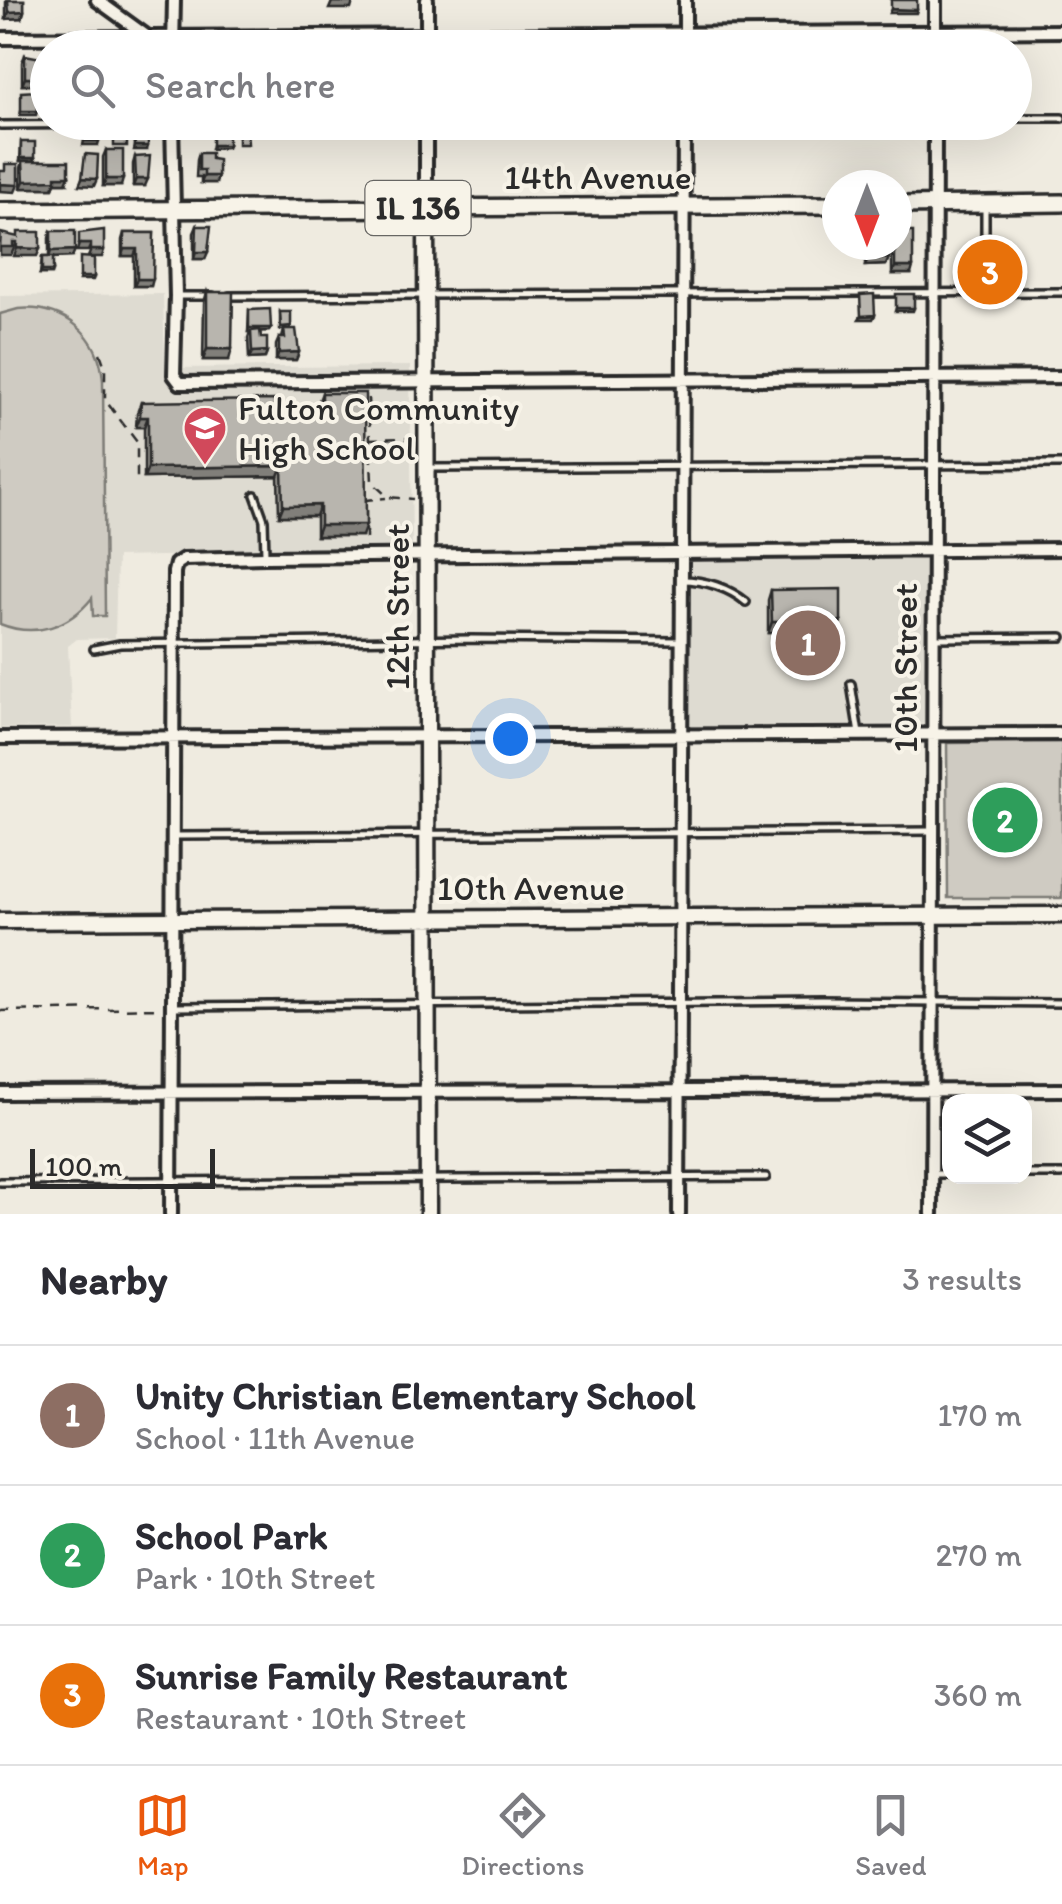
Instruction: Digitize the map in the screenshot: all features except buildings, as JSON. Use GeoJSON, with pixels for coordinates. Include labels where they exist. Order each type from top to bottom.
{"type":"FeatureCollection","features":[{"type":"Feature","properties":{"kind":"main road"},"geometry":{"type":"LineString","coordinates":[[912,204],[1062,203]]}},
{"type":"Feature","properties":{"kind":"main road","name":"14th Avenue"},"geometry":{"type":"LineString","coordinates":[[0,211],[822,205]]}},
{"type":"Feature","properties":{"kind":"street"},"geometry":{"type":"LineString","coordinates":[[97,0],[138,30]]}},
{"type":"Feature","properties":{"kind":"street"},"geometry":{"type":"LineString","coordinates":[[173,30],[174,0]]}},
{"type":"Feature","properties":{"kind":"street"},"geometry":{"type":"LineString","coordinates":[[426,0],[427,30]]}},
{"type":"Feature","properties":{"kind":"street"},"geometry":{"type":"LineString","coordinates":[[684,0],[685,30]]}},
{"type":"Feature","properties":{"kind":"street"},"geometry":{"type":"LineString","coordinates":[[934,0],[935,30]]}},
{"type":"Feature","properties":{"kind":"street"},"geometry":{"type":"LineString","coordinates":[[1032,31],[1062,31]]}},
{"type":"Feature","properties":{"kind":"street"},"geometry":{"type":"LineString","coordinates":[[0,38],[30,38]]}},
{"type":"Feature","properties":{"kind":"street"},"geometry":{"type":"LineString","coordinates":[[172,140],[175,380],[180,383],[1062,378]]}},
{"type":"Feature","properties":{"kind":"street","name":"12th Street"},"geometry":{"type":"LineString","coordinates":[[426,140],[428,1214]]}},
{"type":"Feature","properties":{"kind":"street"},"geometry":{"type":"LineString","coordinates":[[679,1214],[684,140]]}},
{"type":"Feature","properties":{"kind":"street","name":"10th Street"},"geometry":{"type":"LineString","coordinates":[[932,1214],[935,140]]}},
{"type":"Feature","properties":{"kind":"street"},"geometry":{"type":"LineString","coordinates":[[171,1214],[176,564],[184,559],[265,557],[1062,550]]}},
{"type":"Feature","properties":{"kind":"street"},"geometry":{"type":"LineString","coordinates":[[0,738],[1062,734]]}},
{"type":"Feature","properties":{"kind":"street","name":"10th Avenue"},"geometry":{"type":"LineString","coordinates":[[0,921],[1062,915]]}},
{"type":"Feature","properties":{"kind":"street"},"geometry":{"type":"LineString","coordinates":[[0,1093],[1062,1090]]}},
{"type":"Feature","properties":{"kind":"lane"},"geometry":{"type":"LineString","coordinates":[[1032,118],[1062,118]]}},
{"type":"Feature","properties":{"kind":"lane"},"geometry":{"type":"LineString","coordinates":[[0,125],[30,125]]}},
{"type":"Feature","properties":{"kind":"lane"},"geometry":{"type":"LineString","coordinates":[[985,204],[986,242]]}},
{"type":"Feature","properties":{"kind":"lane"},"geometry":{"type":"LineString","coordinates":[[176,296],[1062,292]]}},
{"type":"Feature","properties":{"kind":"lane"},"geometry":{"type":"LineString","coordinates":[[426,468],[1062,464]]}},
{"type":"Feature","properties":{"kind":"lane"},"geometry":{"type":"LineString","coordinates":[[255,496],[264,520],[265,557]]}},
{"type":"Feature","properties":{"kind":"lane"},"geometry":{"type":"LineString","coordinates":[[682,580],[719,587],[746,602]]}},
{"type":"Feature","properties":{"kind":"lane"},"geometry":{"type":"LineString","coordinates":[[934,638],[1062,637]]}},
{"type":"Feature","properties":{"kind":"lane"},"geometry":{"type":"LineString","coordinates":[[94,649],[120,644],[682,641]]}},
{"type":"Feature","properties":{"kind":"lane"},"geometry":{"type":"LineString","coordinates":[[850,684],[860,734]]}},
{"type":"Feature","properties":{"kind":"lane"},"geometry":{"type":"LineString","coordinates":[[174,836],[933,831]]}},
{"type":"Feature","properties":{"kind":"lane"},"geometry":{"type":"LineString","coordinates":[[173,1007],[1062,1002]]}},
{"type":"Feature","properties":{"kind":"lane"},"geometry":{"type":"LineString","coordinates":[[933,1174],[942,1174]]}},
{"type":"Feature","properties":{"kind":"lane"},"geometry":{"type":"LineString","coordinates":[[1032,1174],[1062,1174]]}},
{"type":"Feature","properties":{"kind":"lane"},"geometry":{"type":"LineString","coordinates":[[0,1182],[766,1177]]}},
{"type":"Feature","properties":{"kind":"path"},"geometry":{"type":"LineString","coordinates":[[100,353],[105,367],[105,400],[137,442],[137,485]]}},
{"type":"Feature","properties":{"kind":"path"},"geometry":{"type":"LineString","coordinates":[[368,398],[372,482],[388,497]]}},
{"type":"Feature","properties":{"kind":"path"},"geometry":{"type":"LineString","coordinates":[[314,425],[315,399]]}},
{"type":"Feature","properties":{"kind":"path"},"geometry":{"type":"LineString","coordinates":[[277,425],[278,400]]}},
{"type":"Feature","properties":{"kind":"path"},"geometry":{"type":"LineString","coordinates":[[362,439],[412,438]]}},
{"type":"Feature","properties":{"kind":"path"},"geometry":{"type":"LineString","coordinates":[[366,539],[366,500],[413,499]]}},
{"type":"Feature","properties":{"kind":"path"},"geometry":{"type":"LineString","coordinates":[[0,1011],[173,1007]]}},
{"type":"Feature","properties":{"kind":"shaded area","name":"Fulton Community High School"},"geometry":{"type":"Polygon","coordinates":[[[163,294],[165,368],[410,366],[412,550],[117,557],[115,638],[77,639],[68,646],[72,727],[0,728],[0,296],[163,294]]]}},
{"type":"Feature","properties":{"kind":"shaded area"},"geometry":{"type":"Polygon","coordinates":[[[18,309],[50,312],[77,326],[95,349],[103,381],[105,616],[93,616],[92,598],[62,623],[38,630],[0,624],[0,314],[18,309]]]}},
{"type":"Feature","properties":{"kind":"shaded area"},"geometry":{"type":"Polygon","coordinates":[[[927,559],[926,724],[690,727],[689,562],[927,559]]]}},
{"type":"Feature","properties":{"kind":"shaded area"},"geometry":{"type":"Polygon","coordinates":[[[1062,742],[1062,898],[948,898],[947,743],[1062,742]]]}},
{"type":"Feature","properties":{"kind":"place","name":"Sunrise Family Restaurant"},"geometry":{"type":"Point","coordinates":[990,272]}},
{"type":"Feature","properties":{"kind":"place","name":"Fulton Community High School"},"geometry":{"type":"Point","coordinates":[205,466]}},
{"type":"Feature","properties":{"kind":"place","name":"Unity Christian Elementary School"},"geometry":{"type":"Point","coordinates":[808,643]}},
{"type":"Feature","properties":{"kind":"place","name":"School Park"},"geometry":{"type":"Point","coordinates":[1005,820]}}]}
